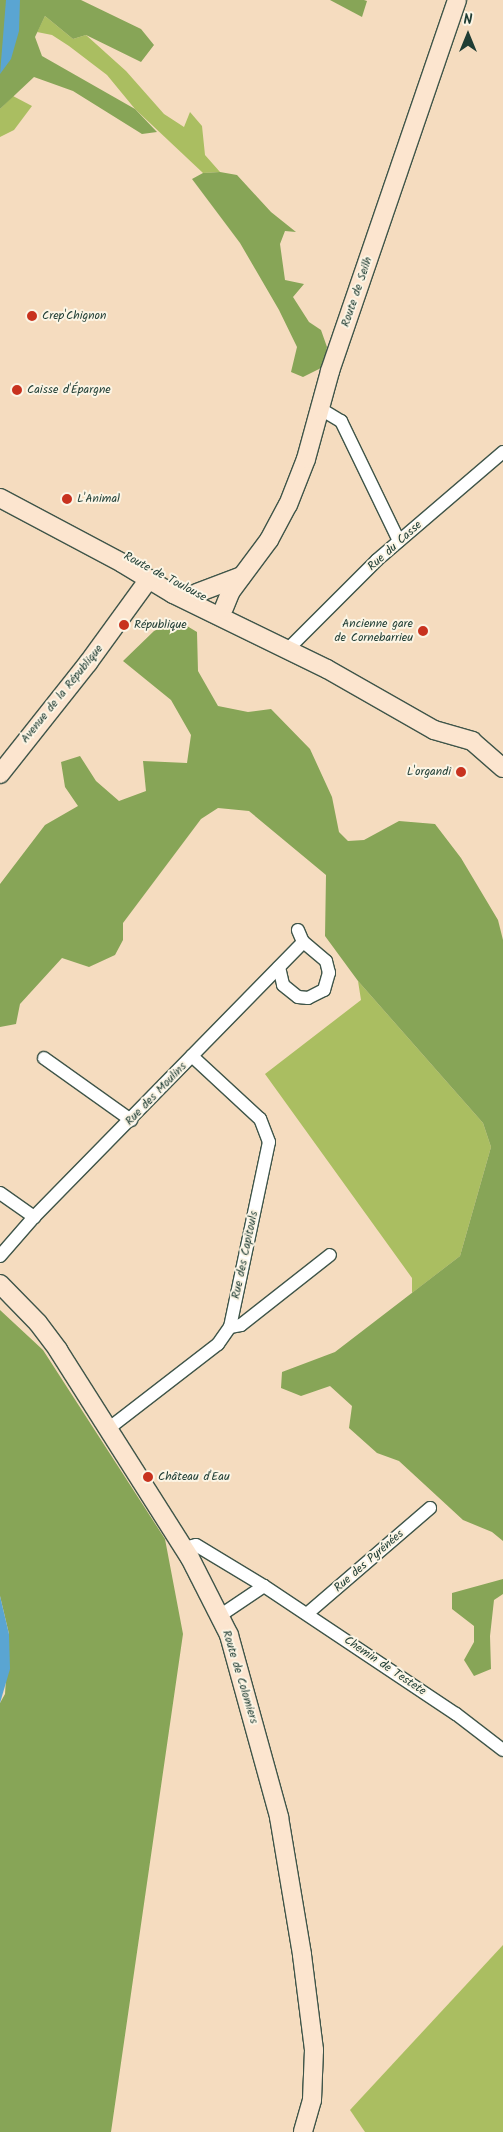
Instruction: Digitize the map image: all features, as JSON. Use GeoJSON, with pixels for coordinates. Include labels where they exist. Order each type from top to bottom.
{"type":"FeatureCollection","features":[{"type":"Feature","properties":{"kind":"street","name":"Route de Seilh"},"geometry":{"type":"LineString","coordinates":[[224,608],[242,576],[269,540],[288,505],[306,459],[319,408],[457,0]]}},
{"type":"Feature","properties":{"kind":"street"},"geometry":{"type":"LineString","coordinates":[[319,408],[341,421],[399,541]]}},
{"type":"Feature","properties":{"kind":"street","name":"Rue du Casse"},"geometry":{"type":"LineString","coordinates":[[292,645],[399,541],[503,452]]}},
{"type":"Feature","properties":{"kind":"street","name":"Route de Toulouse"},"geometry":{"type":"LineString","coordinates":[[0,490],[186,596],[328,669],[441,733],[472,741],[503,768]]}},
{"type":"Feature","properties":{"kind":"street","name":"Route de Toulouse"},"geometry":{"type":"LineString","coordinates":[[0,498],[148,579],[186,596],[224,608],[292,645],[328,669]]}},
{"type":"Feature","properties":{"kind":"street"},"geometry":{"type":"LineString","coordinates":[[148,579],[157,578],[186,596],[242,576]]}},
{"type":"Feature","properties":{"kind":"street","name":"Avenue de la République"},"geometry":{"type":"LineString","coordinates":[[0,774],[125,614],[148,579]]}},
{"type":"Feature","properties":{"kind":"street","name":"Avenue de la République"},"geometry":{"type":"LineString","coordinates":[[125,614],[155,595],[186,596]]}},
{"type":"Feature","properties":{"kind":"street","name":"Route de Toulouse"},"geometry":{"type":"LineString","coordinates":[[422,721],[471,732],[503,758]]}},
{"type":"Feature","properties":{"kind":"street","name":"Rue des Moulins"},"geometry":{"type":"LineString","coordinates":[[0,1256],[34,1217],[192,1056],[259,975],[279,966],[301,936],[326,961],[330,973],[324,990],[308,998],[298,997],[284,986],[279,966]]}},
{"type":"Feature","properties":{"kind":"street","name":"Rue des Capitouls"},"geometry":{"type":"LineString","coordinates":[[108,1429],[218,1344],[230,1327],[269,1142],[260,1119],[192,1056]]}},
{"type":"Feature","properties":{"kind":"street"},"geometry":{"type":"LineString","coordinates":[[44,1058],[131,1120]]}},
{"type":"Feature","properties":{"kind":"street"},"geometry":{"type":"LineString","coordinates":[[0,1193],[34,1217]]}},
{"type":"Feature","properties":{"kind":"street"},"geometry":{"type":"LineString","coordinates":[[230,1327],[241,1325],[330,1255]]}},
{"type":"Feature","properties":{"kind":"street","name":"Route de Colomiers"},"geometry":{"type":"LineString","coordinates":[[0,1284],[38,1323],[184,1548],[221,1615],[244,1684],[278,1816],[302,1955],[314,2050],[312,2100],[303,2132]]}},
{"type":"Feature","properties":{"kind":"street","name":"Rue des Pyrénées"},"geometry":{"type":"LineString","coordinates":[[308,1613],[430,1508]]}},
{"type":"Feature","properties":{"kind":"street","name":"Chemin de Testete"},"geometry":{"type":"LineString","coordinates":[[184,1548],[196,1546],[308,1613],[456,1714],[503,1750]]}},
{"type":"Feature","properties":{"kind":"street"},"geometry":{"type":"LineString","coordinates":[[221,1615],[264,1586]]}},
{"type":"Feature","properties":{"kind":"green space"},"geometry":{"type":"Polygon","coordinates":[[[0,0],[81,0],[141,29],[154,45],[141,62],[86,35],[73,39],[45,16],[35,37],[42,56],[135,109],[157,132],[142,134],[73,91],[34,77],[0,109],[0,0]]]}},
{"type":"Feature","properties":{"kind":"green space"},"geometry":{"type":"Polygon","coordinates":[[[330,0],[364,0],[367,1],[362,17],[330,0]]]}},
{"type":"Feature","properties":{"kind":"green space"},"geometry":{"type":"Polygon","coordinates":[[[45,16],[73,39],[86,35],[126,71],[164,114],[184,127],[190,112],[202,126],[205,155],[220,172],[203,173],[135,109],[107,75],[52,35],[37,32],[45,16]]]}},
{"type":"Feature","properties":{"kind":"green space"},"geometry":{"type":"Polygon","coordinates":[[[13,96],[32,106],[14,130],[0,137],[0,109],[13,96]]]}},
{"type":"Feature","properties":{"kind":"green space"},"geometry":{"type":"Polygon","coordinates":[[[220,172],[237,175],[271,212],[296,232],[285,231],[280,244],[285,280],[304,284],[293,297],[309,322],[321,330],[327,347],[323,367],[303,377],[291,372],[297,347],[279,310],[240,243],[192,179],[203,173],[220,172]]]}},
{"type":"Feature","properties":{"kind":"green space"},"geometry":{"type":"Polygon","coordinates":[[[177,620],[197,632],[198,671],[218,706],[248,712],[271,709],[310,749],[332,797],[339,832],[348,841],[364,840],[399,821],[435,824],[461,858],[498,920],[503,940],[503,1541],[492,1532],[463,1520],[399,1461],[377,1453],[349,1428],[352,1406],[330,1386],[301,1396],[281,1388],[282,1372],[335,1352],[460,1256],[491,1147],[483,1123],[358,981],[325,936],[326,875],[249,811],[218,808],[201,819],[123,923],[123,940],[115,955],[89,967],[62,958],[20,1004],[16,1024],[0,1027],[0,884],[45,825],[78,806],[65,787],[61,762],[80,756],[96,781],[119,801],[146,791],[143,761],[187,763],[191,735],[171,700],[123,661],[154,631],[177,620]]]}},
{"type":"Feature","properties":{"kind":"green space"},"geometry":{"type":"Polygon","coordinates":[[[358,981],[483,1123],[491,1147],[460,1256],[412,1293],[412,1278],[265,1074],[361,1000],[358,981]]]}},
{"type":"Feature","properties":{"kind":"green space"},"geometry":{"type":"Polygon","coordinates":[[[0,1310],[43,1350],[165,1539],[183,1634],[111,2132],[0,2132],[0,1703],[5,1694],[9,1634],[0,1596],[0,1310]]]}},
{"type":"Feature","properties":{"kind":"green space"},"geometry":{"type":"Polygon","coordinates":[[[503,1579],[503,1594],[494,1600],[490,1636],[491,1669],[474,1676],[464,1660],[474,1642],[474,1626],[452,1609],[452,1593],[503,1579]]]}},
{"type":"Feature","properties":{"kind":"green space"},"geometry":{"type":"Polygon","coordinates":[[[503,1945],[503,2132],[365,2132],[350,2110],[503,1945]]]}},
{"type":"Feature","properties":{"kind":"water"},"geometry":{"type":"Polygon","coordinates":[[[6,0],[20,0],[19,31],[11,59],[0,74],[6,0]]]}},
{"type":"Feature","properties":{"kind":"water"},"geometry":{"type":"Polygon","coordinates":[[[0,1596],[9,1634],[10,1669],[0,1703],[0,1596]]]}},
{"type":"Feature","properties":{"kind":"place","name":"Crep'Chignon"},"geometry":{"type":"Point","coordinates":[32,316]}},
{"type":"Feature","properties":{"kind":"place","name":"Caisse d'Épargne"},"geometry":{"type":"Point","coordinates":[17,390]}},
{"type":"Feature","properties":{"kind":"place","name":"L'Animal"},"geometry":{"type":"Point","coordinates":[67,499]}},
{"type":"Feature","properties":{"kind":"place","name":"République"},"geometry":{"type":"Point","coordinates":[124,625]}},
{"type":"Feature","properties":{"kind":"place","name":"Ancienne gare de Cornebarrieu"},"geometry":{"type":"Point","coordinates":[423,631]}},
{"type":"Feature","properties":{"kind":"place","name":"L'organdi"},"geometry":{"type":"Point","coordinates":[461,772]}},
{"type":"Feature","properties":{"kind":"place","name":"Château d'Eau"},"geometry":{"type":"Point","coordinates":[148,1477]}}]}
